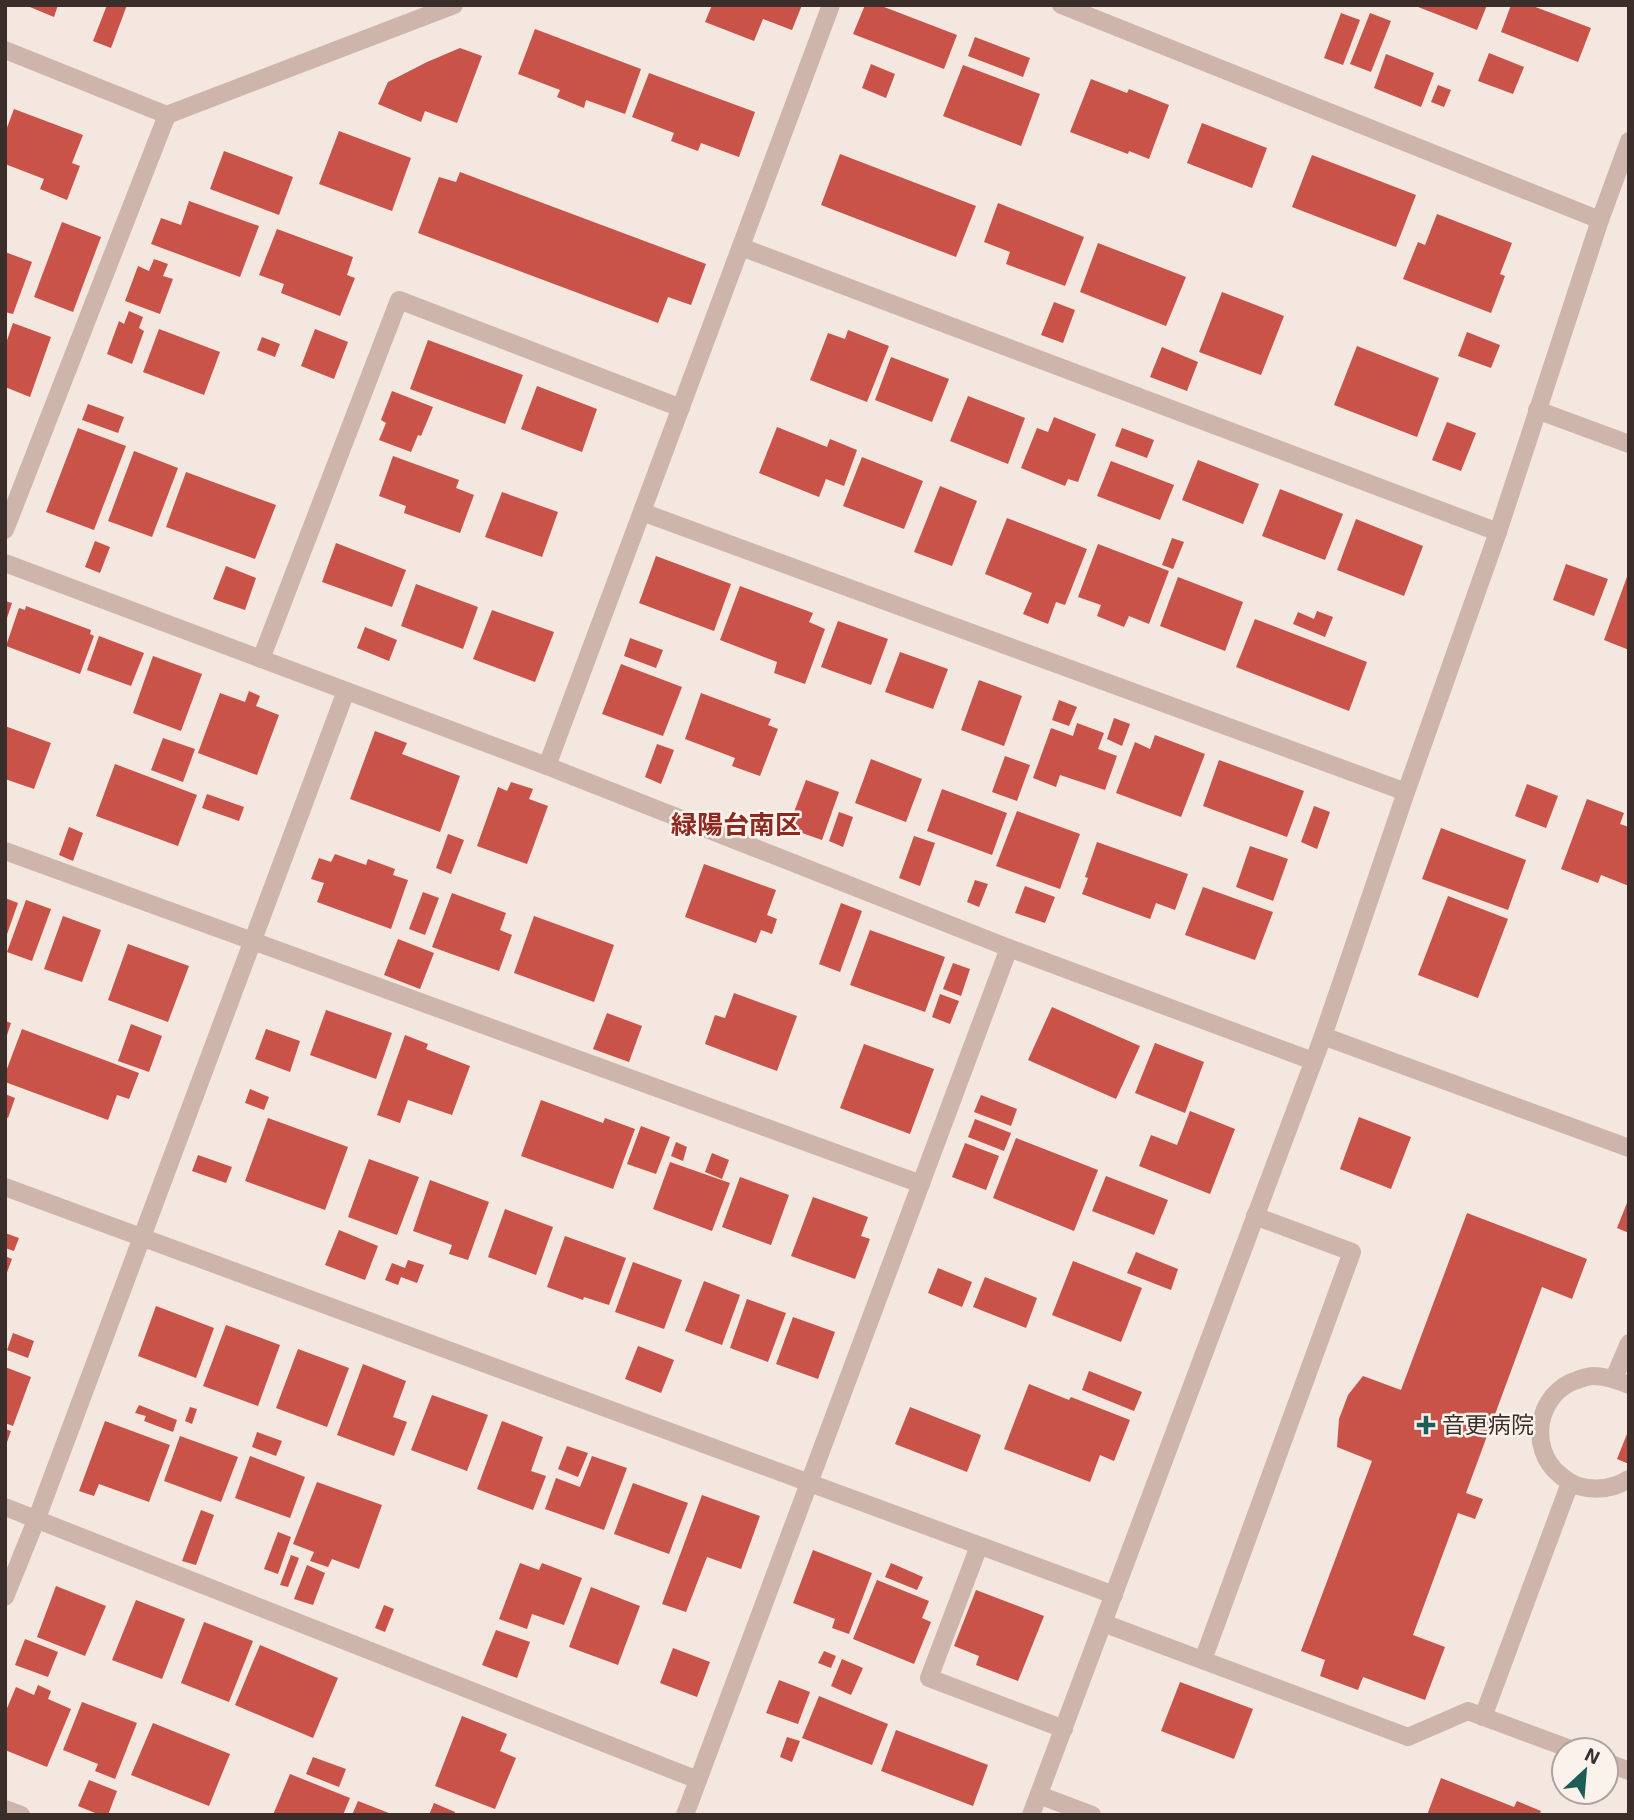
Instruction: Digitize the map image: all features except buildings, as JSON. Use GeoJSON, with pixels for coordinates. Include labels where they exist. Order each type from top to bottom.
{"type":"FeatureCollection","features":[{"type":"Feature","properties":{"kind":"street"},"geometry":{"type":"LineString","coordinates":[[5,50],[167,115],[454,5]]}},
{"type":"Feature","properties":{"kind":"street"},"geometry":{"type":"LineString","coordinates":[[547,766],[831,5]]}},
{"type":"Feature","properties":{"kind":"street"},"geometry":{"type":"LineString","coordinates":[[1061,5],[1600,220]]}},
{"type":"Feature","properties":{"kind":"street"},"geometry":{"type":"LineString","coordinates":[[5,530],[167,115]]}},
{"type":"Feature","properties":{"kind":"street"},"geometry":{"type":"LineString","coordinates":[[1031,1815],[1323,1036],[1629,141]]}},
{"type":"Feature","properties":{"kind":"street"},"geometry":{"type":"LineString","coordinates":[[741,247],[1497,532]]}},
{"type":"Feature","properties":{"kind":"street"},"geometry":{"type":"LineString","coordinates":[[261,659],[399,300],[681,408]]}},
{"type":"Feature","properties":{"kind":"street"},"geometry":{"type":"LineString","coordinates":[[1537,410],[1629,444]]}},
{"type":"Feature","properties":{"kind":"street"},"geometry":{"type":"LineString","coordinates":[[642,512],[1406,792]]}},
{"type":"Feature","properties":{"kind":"street"},"geometry":{"type":"LineString","coordinates":[[5,563],[547,766],[1009,948],[1313,1061]]}},
{"type":"Feature","properties":{"kind":"street"},"geometry":{"type":"LineString","coordinates":[[5,1597],[37,1518],[346,691]]}},
{"type":"Feature","properties":{"kind":"street"},"geometry":{"type":"LineString","coordinates":[[5,851],[921,1184]]}},
{"type":"Feature","properties":{"kind":"street"},"geometry":{"type":"LineString","coordinates":[[685,1815],[1009,948]]}},
{"type":"Feature","properties":{"kind":"street"},"geometry":{"type":"LineString","coordinates":[[1323,1036],[1629,1148]]}},
{"type":"Feature","properties":{"kind":"street"},"geometry":{"type":"LineString","coordinates":[[5,1187],[1114,1595]]}},
{"type":"Feature","properties":{"kind":"street"},"geometry":{"type":"LineString","coordinates":[[1203,1660],[1352,1252],[1255,1216]]}},
{"type":"Feature","properties":{"kind":"street"},"geometry":{"type":"LineString","coordinates":[[1629,1343],[1622,1382],[1590,1376],[1567,1383],[1550,1399],[1540,1422],[1541,1446],[1551,1467],[1570,1483],[1589,1489],[1608,1489],[1629,1479]]}},
{"type":"Feature","properties":{"kind":"street"},"geometry":{"type":"LineString","coordinates":[[1483,1717],[1570,1483]]}},
{"type":"Feature","properties":{"kind":"street"},"geometry":{"type":"LineString","coordinates":[[5,1507],[698,1780]]}},
{"type":"Feature","properties":{"kind":"street"},"geometry":{"type":"LineString","coordinates":[[979,1546],[929,1678],[1064,1729]]}},
{"type":"Feature","properties":{"kind":"street"},"geometry":{"type":"LineString","coordinates":[[1104,1623],[1408,1737],[1468,1711],[1550,1742]]}},
{"type":"Feature","properties":{"kind":"street"},"geometry":{"type":"LineString","coordinates":[[1039,1795],[1092,1815]]}},
{"type":"Feature","properties":{"kind":"street"},"geometry":{"type":"LineString","coordinates":[[5,1809],[21,1815]]}},
{"type":"Feature","properties":{"kind":"place","name":"音更病院"},"geometry":{"type":"Point","coordinates":[1426,1425]}},
{"type":"Feature","properties":{"kind":"district","name":"緑陽台南区"},"geometry":{"type":"Point","coordinates":[736,825]}}]}
